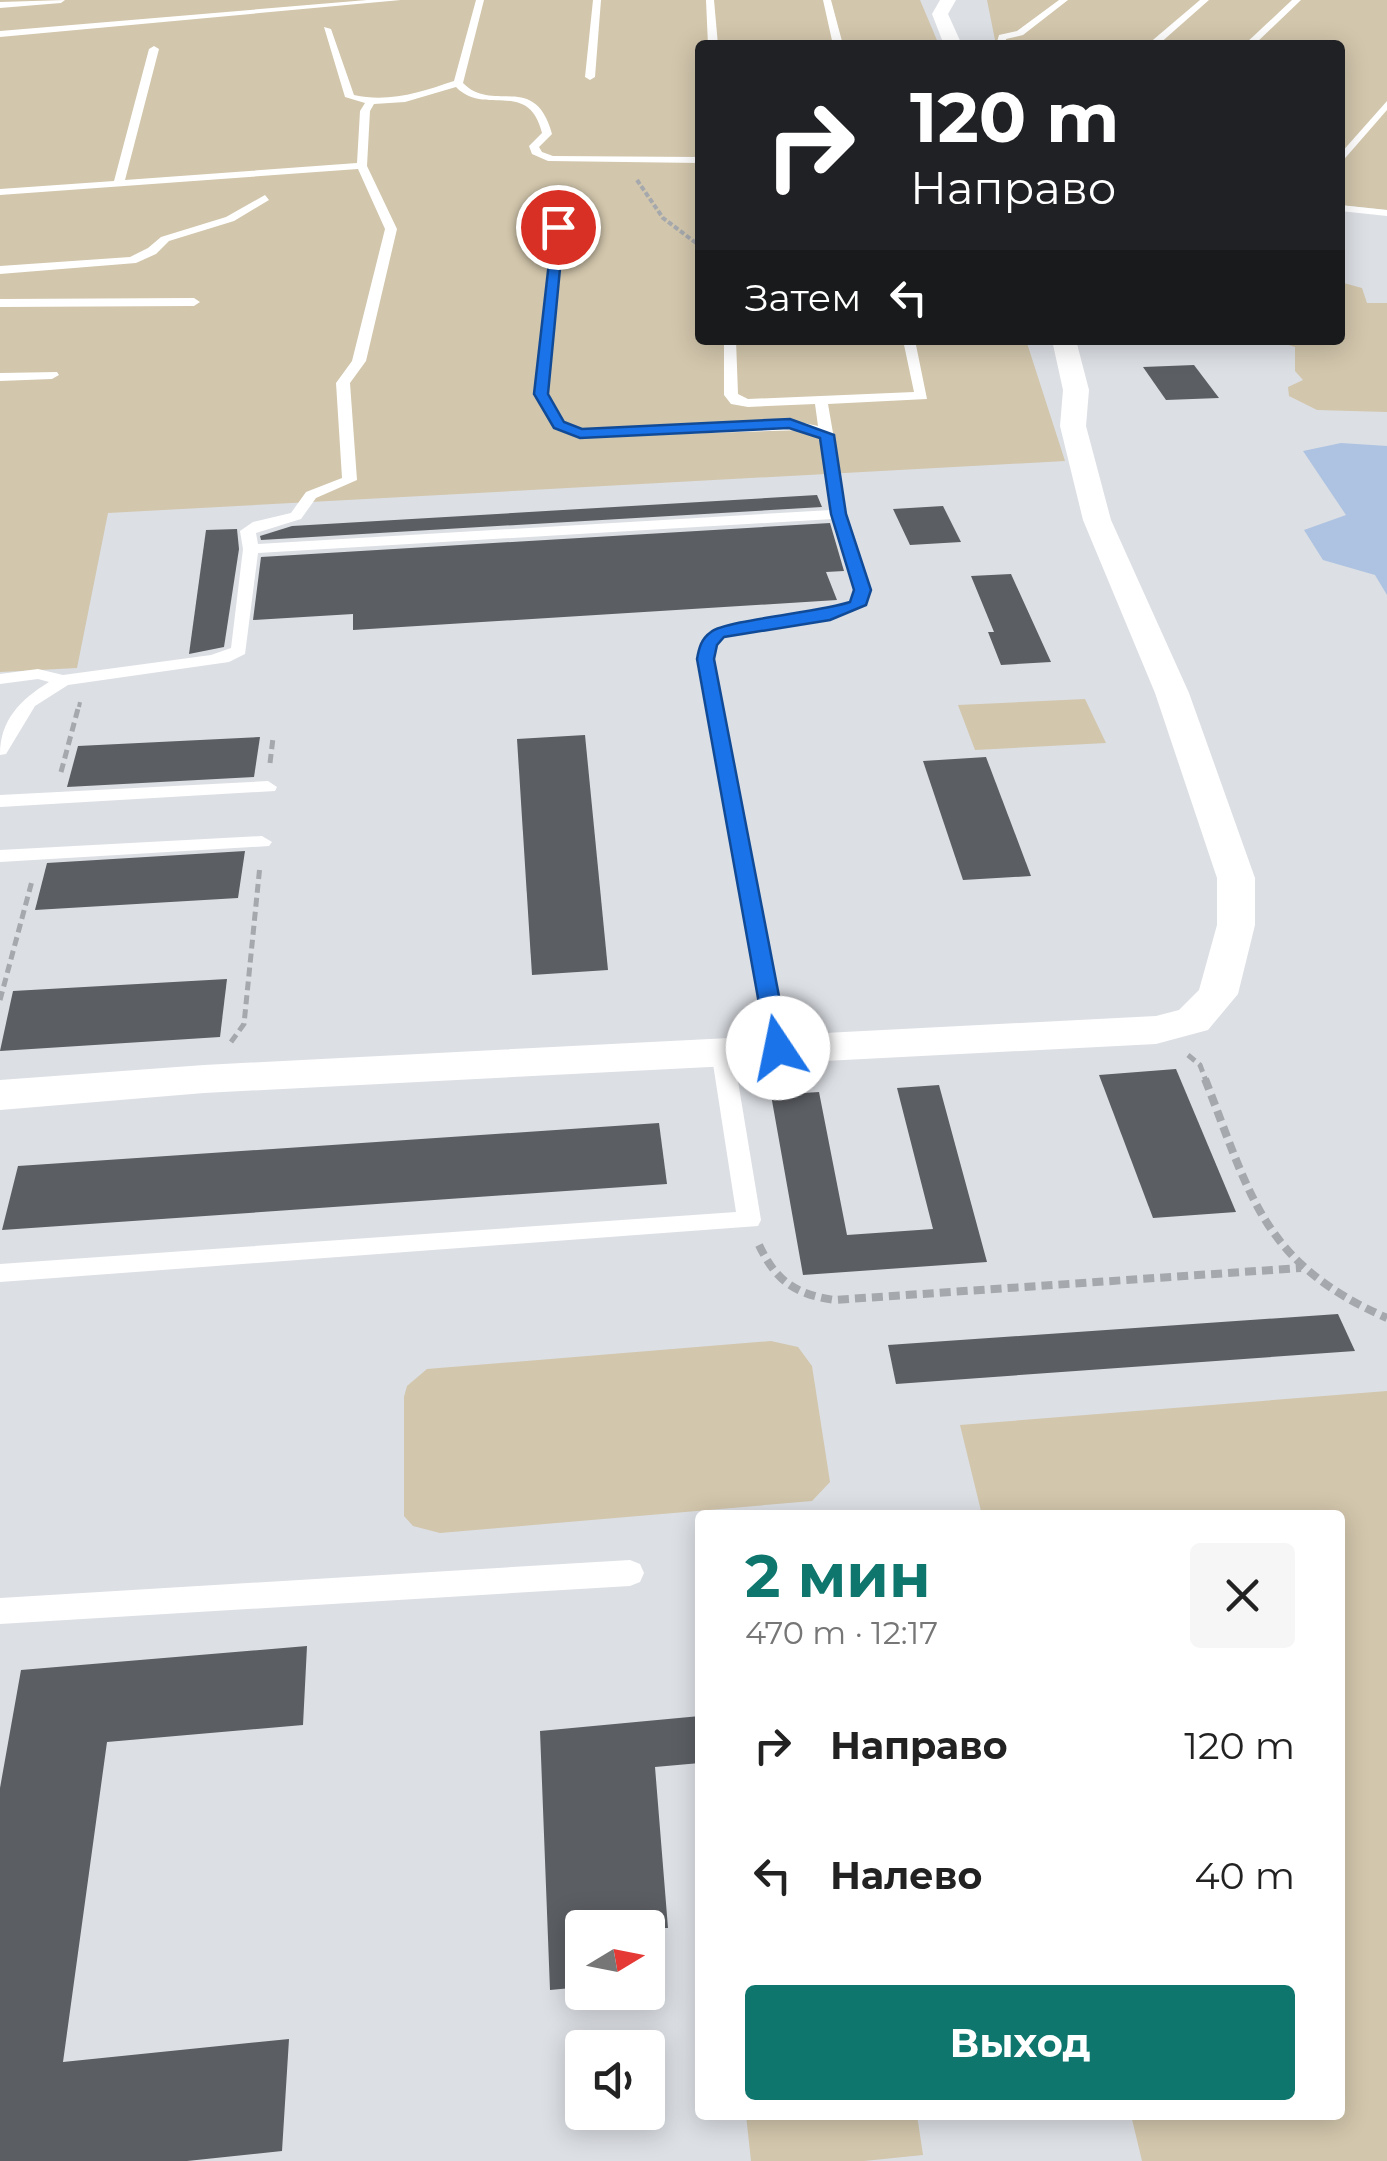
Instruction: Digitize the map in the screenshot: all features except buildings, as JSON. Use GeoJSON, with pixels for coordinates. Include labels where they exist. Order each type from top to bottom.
{"type":"FeatureCollection","features":[{"type":"Feature","properties":{"kind":"street"},"geometry":{"type":"LineString","coordinates":[[948,0],[940,14],[951,40]]}},
{"type":"Feature","properties":{"kind":"street"},"geometry":{"type":"LineString","coordinates":[[0,1096],[204,1080],[1156,1030],[1193,1020],[1218,994],[1236,925],[1236,878],[1172,693],[1096,520],[1073,426],[1076,390],[1065,345]]}},
{"type":"Feature","properties":{"kind":"street"},"geometry":{"type":"LineString","coordinates":[[0,1126],[56,1092]]}},
{"type":"Feature","properties":{"kind":"lane"},"geometry":{"type":"LineString","coordinates":[[0,5],[61,0]]}},
{"type":"Feature","properties":{"kind":"lane"},"geometry":{"type":"LineString","coordinates":[[0,34],[397,0]]}},
{"type":"Feature","properties":{"kind":"lane"},"geometry":{"type":"LineString","coordinates":[[458,83],[480,0]]}},
{"type":"Feature","properties":{"kind":"lane"},"geometry":{"type":"LineString","coordinates":[[590,77],[597,0]]}},
{"type":"Feature","properties":{"kind":"lane"},"geometry":{"type":"LineString","coordinates":[[710,0],[713,40]]}},
{"type":"Feature","properties":{"kind":"lane"},"geometry":{"type":"LineString","coordinates":[[827,0],[837,40]]}},
{"type":"Feature","properties":{"kind":"lane"},"geometry":{"type":"LineString","coordinates":[[1002,40],[1002,36],[1020,32],[1064,0]]}},
{"type":"Feature","properties":{"kind":"lane"},"geometry":{"type":"LineString","coordinates":[[1158,40],[1205,0]]}},
{"type":"Feature","properties":{"kind":"lane"},"geometry":{"type":"LineString","coordinates":[[1254,40],[1297,0]]}},
{"type":"Feature","properties":{"kind":"lane"},"geometry":{"type":"LineString","coordinates":[[327,30],[350,97],[370,103],[394,103],[458,83]]}},
{"type":"Feature","properties":{"kind":"lane"},"geometry":{"type":"LineString","coordinates":[[119,183],[154,49]]}},
{"type":"Feature","properties":{"kind":"lane"},"geometry":{"type":"LineString","coordinates":[[458,83],[466,92],[523,100],[539,110],[547,134],[534,146],[537,154],[552,159],[695,160]]}},
{"type":"Feature","properties":{"kind":"lane"},"geometry":{"type":"LineString","coordinates":[[0,750],[28,703],[63,680],[230,657],[239,650],[252,549],[248,531],[296,516],[311,496],[350,480],[343,383],[359,361],[392,229],[362,166],[365,111],[370,103]]}},
{"type":"Feature","properties":{"kind":"lane"},"geometry":{"type":"LineString","coordinates":[[1345,155],[1387,104]]}},
{"type":"Feature","properties":{"kind":"lane"},"geometry":{"type":"LineString","coordinates":[[0,192],[362,166]]}},
{"type":"Feature","properties":{"kind":"lane"},"geometry":{"type":"LineString","coordinates":[[0,270],[132,260],[152,252],[165,239],[230,220],[265,198]]}},
{"type":"Feature","properties":{"kind":"lane"},"geometry":{"type":"LineString","coordinates":[[1345,209],[1387,213]]}},
{"type":"Feature","properties":{"kind":"lane"},"geometry":{"type":"LineString","coordinates":[[558,227],[541,394],[559,425],[580,433],[790,424],[826,435]]}},
{"type":"Feature","properties":{"kind":"lane"},"geometry":{"type":"LineString","coordinates":[[0,303],[194,302]]}},
{"type":"Feature","properties":{"kind":"lane"},"geometry":{"type":"LineString","coordinates":[[730,345],[730,395],[736,401],[922,396],[909,345]]}},
{"type":"Feature","properties":{"kind":"lane"},"geometry":{"type":"LineString","coordinates":[[0,377],[52,375]]}},
{"type":"Feature","properties":{"kind":"lane"},"geometry":{"type":"LineString","coordinates":[[778,1048],[705,659],[708,644],[719,633],[830,614],[857,605],[862,590],[838,514],[821,401]]}},
{"type":"Feature","properties":{"kind":"lane"},"geometry":{"type":"LineString","coordinates":[[252,549],[838,514]]}},
{"type":"Feature","properties":{"kind":"lane"},"geometry":{"type":"LineString","coordinates":[[0,679],[38,674],[63,680]]}},
{"type":"Feature","properties":{"kind":"lane"},"geometry":{"type":"LineString","coordinates":[[0,801],[268,787]]}},
{"type":"Feature","properties":{"kind":"lane"},"geometry":{"type":"LineString","coordinates":[[0,856],[262,842]]}},
{"type":"Feature","properties":{"kind":"lane"},"geometry":{"type":"LineString","coordinates":[[0,1273],[749,1220],[722,1051]]}},
{"type":"Feature","properties":{"kind":"lane"},"geometry":{"type":"LineString","coordinates":[[0,1611],[630,1573]]}},
{"type":"Feature","properties":{"kind":"path"},"geometry":{"type":"LineString","coordinates":[[654,162],[637,168],[636,178],[646,202],[679,234],[695,243]]}},
{"type":"Feature","properties":{"kind":"path"},"geometry":{"type":"LineString","coordinates":[[268,787],[273,738]]}},
{"type":"Feature","properties":{"kind":"path"},"geometry":{"type":"LineString","coordinates":[[204,1080],[244,1024],[262,842]]}},
{"type":"Feature","properties":{"kind":"path"},"geometry":{"type":"LineString","coordinates":[[1156,1030],[1200,1065],[1268,1228],[1301,1268],[1353,1303],[1387,1318]]}},
{"type":"Feature","properties":{"kind":"path"},"geometry":{"type":"LineString","coordinates":[[749,1220],[770,1270],[798,1296],[834,1300],[1301,1268]]}},
{"type":"Feature","properties":{"kind":"shaded area"},"geometry":{"type":"Polygon","coordinates":[[[0,0],[920,0],[937,40],[695,40],[695,345],[1028,345],[1065,461],[108,513],[77,668],[0,672],[0,0]]]}},
{"type":"Feature","properties":{"kind":"shaded area"},"geometry":{"type":"Polygon","coordinates":[[[987,0],[1387,0],[1387,210],[1345,206],[1345,40],[995,40],[987,0]]]}},
{"type":"Feature","properties":{"kind":"shaded area"},"geometry":{"type":"Polygon","coordinates":[[[1345,283],[1362,288],[1367,303],[1387,303],[1387,412],[1317,410],[1289,396],[1288,387],[1303,380],[1295,371],[1295,347],[1289,345],[1345,345],[1345,283]]]}},
{"type":"Feature","properties":{"kind":"shaded area"},"geometry":{"type":"Polygon","coordinates":[[[1085,699],[1106,743],[975,750],[958,705],[1085,699]]]}},
{"type":"Feature","properties":{"kind":"shaded area"},"geometry":{"type":"Polygon","coordinates":[[[771,1341],[798,1347],[812,1366],[830,1482],[812,1501],[440,1533],[413,1526],[404,1516],[404,1397],[407,1386],[427,1369],[771,1341]]]}},
{"type":"Feature","properties":{"kind":"shaded area"},"geometry":{"type":"Polygon","coordinates":[[[1387,1391],[1387,2161],[1142,2161],[1132,2120],[1345,2120],[1345,1510],[981,1510],[960,1425],[1387,1391]]]}},
{"type":"Feature","properties":{"kind":"shaded area"},"geometry":{"type":"Polygon","coordinates":[[[747,2120],[918,2120],[923,2155],[864,2161],[751,2161],[747,2120]]]}},
{"type":"Feature","properties":{"kind":"water"},"geometry":{"type":"Polygon","coordinates":[[[1341,443],[1387,446],[1387,595],[1375,575],[1323,560],[1304,530],[1346,515],[1303,451],[1341,443]]]}},
{"type":"Feature","properties":{"kind":"route"},"geometry":{"type":"LineString","coordinates":[[558,227],[541,394],[549,411],[568,432],[790,424],[807,426],[826,435],[838,514],[862,590],[857,605],[830,614],[719,633],[708,644],[705,659],[778,1048]]}}]}
